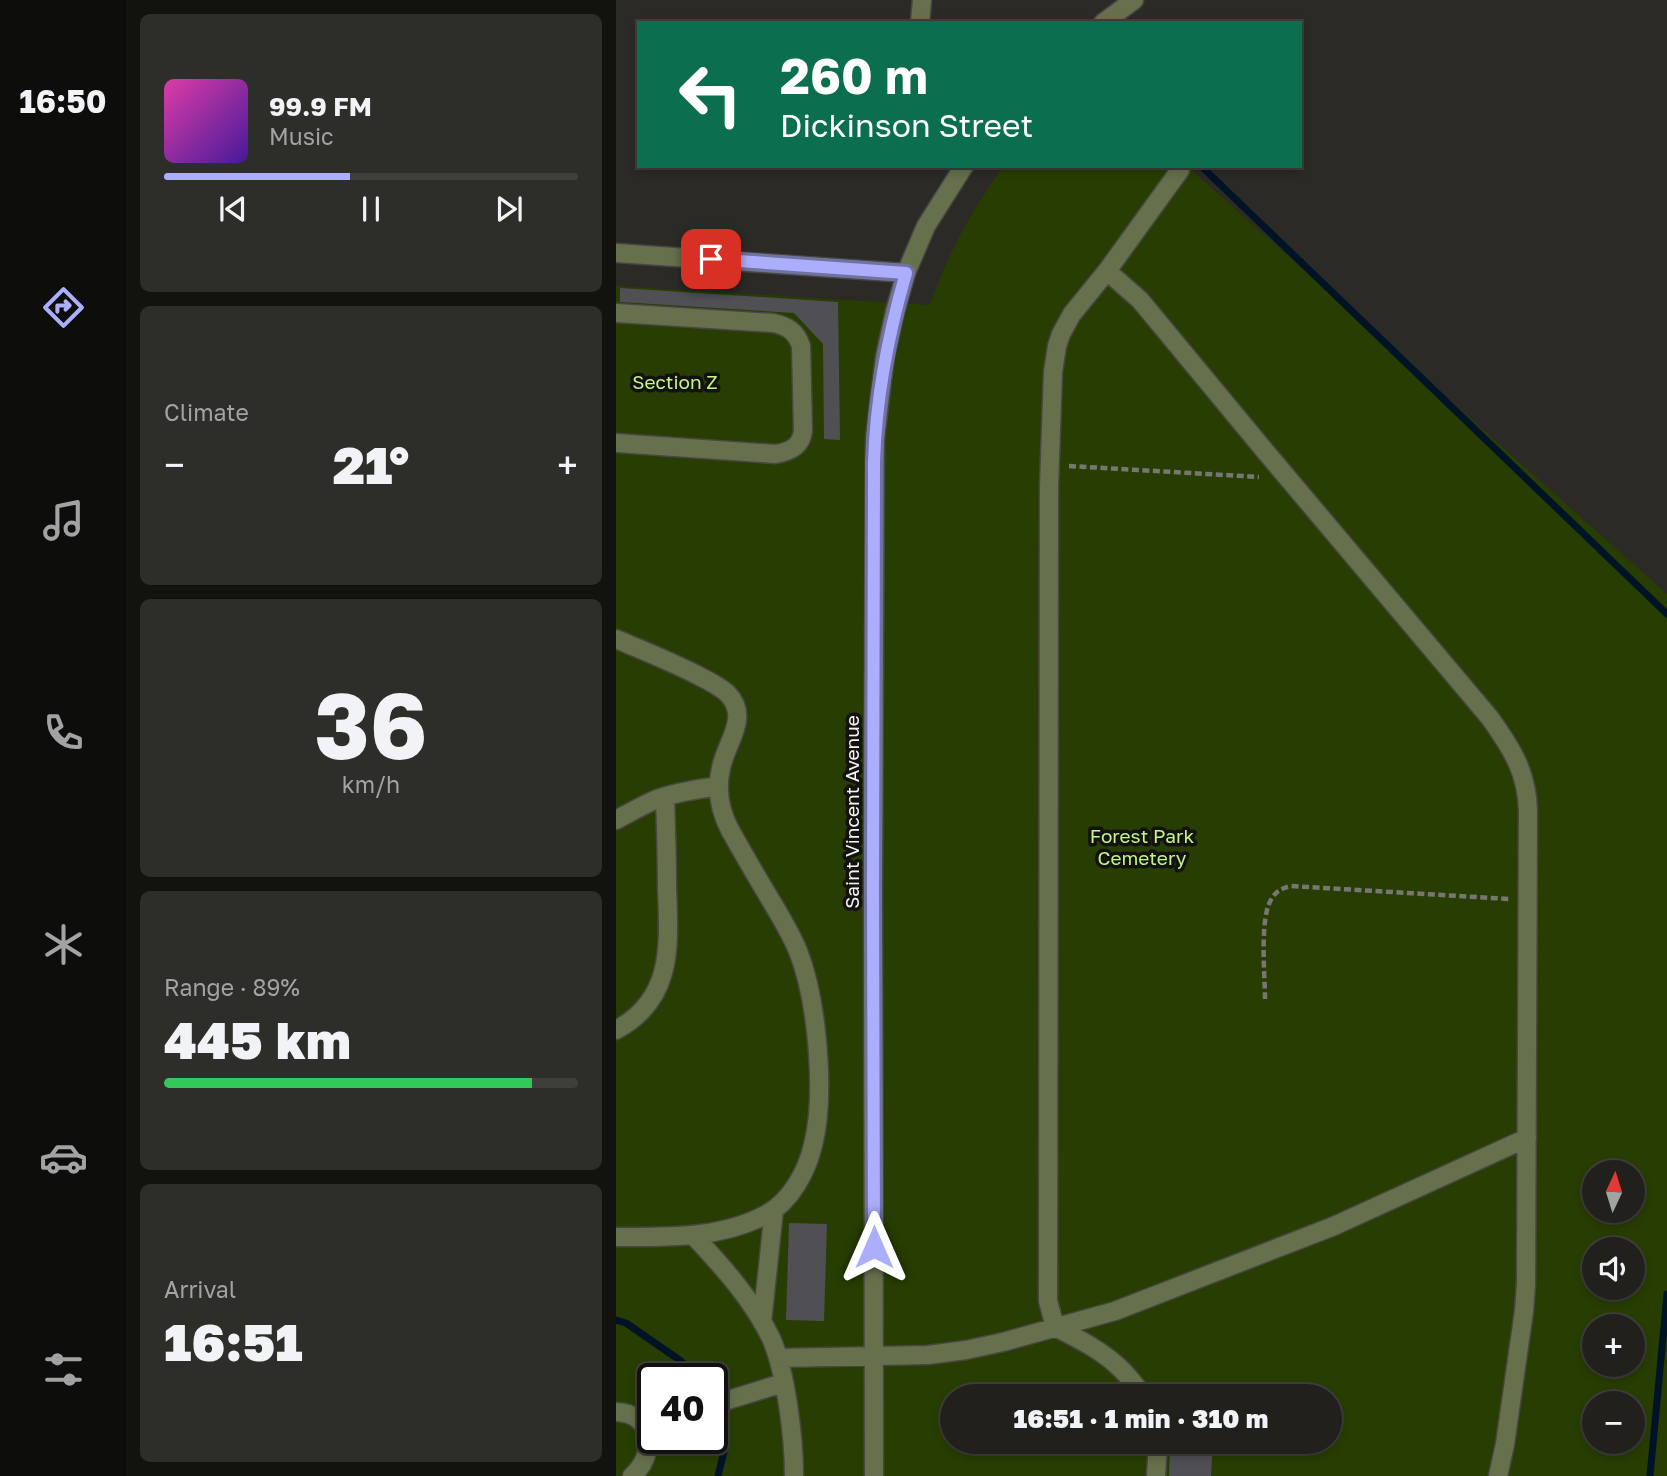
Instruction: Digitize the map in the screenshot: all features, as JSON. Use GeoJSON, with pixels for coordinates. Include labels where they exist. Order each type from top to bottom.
{"type":"FeatureCollection","features":[{"type":"Feature","properties":{"kind":"street"},"geometry":{"type":"LineString","coordinates":[[920,21],[922,0]]}},
{"type":"Feature","properties":{"kind":"street"},"geometry":{"type":"LineString","coordinates":[[1106,21],[1134,0]]}},
{"type":"Feature","properties":{"kind":"street","name":"Saint Vincent Avenue"},"geometry":{"type":"LineString","coordinates":[[874,1476],[876,424],[885,356],[906,273],[926,226],[962,168]]}},
{"type":"Feature","properties":{"kind":"street"},"geometry":{"type":"LineString","coordinates":[[1134,1384],[1106,1356],[1055,1327],[1048,1301],[1050,465],[1054,372],[1057,346],[1066,324],[1180,170]]}},
{"type":"Feature","properties":{"kind":"street"},"geometry":{"type":"LineString","coordinates":[[616,253],[906,273]]}},
{"type":"Feature","properties":{"kind":"street"},"geometry":{"type":"LineString","coordinates":[[1107,271],[1140,300],[1490,718],[1519,763],[1527,792],[1526,1284],[1505,1444],[1498,1476]]}},
{"type":"Feature","properties":{"kind":"street"},"geometry":{"type":"LineString","coordinates":[[616,313],[773,323],[789,328],[795,333],[801,346],[803,431],[802,438],[795,447],[775,454],[616,443]]}},
{"type":"Feature","properties":{"kind":"street"},"geometry":{"type":"LineString","coordinates":[[616,639],[718,686],[736,706],[738,722],[720,769],[719,794],[724,819],[785,924],[797,950],[807,980],[814,1023],[819,1086],[816,1133],[808,1162],[795,1186],[774,1210],[714,1233],[616,1237]]}},
{"type":"Feature","properties":{"kind":"street"},"geometry":{"type":"LineString","coordinates":[[616,820],[665,797],[719,786]]}},
{"type":"Feature","properties":{"kind":"street"},"geometry":{"type":"LineString","coordinates":[[616,1030],[629,1023],[647,1006],[660,985],[667,960],[669,947],[665,797]]}},
{"type":"Feature","properties":{"kind":"street"},"geometry":{"type":"LineString","coordinates":[[778,1358],[928,1355],[966,1350],[1115,1311],[1301,1240],[1527,1138]]}},
{"type":"Feature","properties":{"kind":"street"},"geometry":{"type":"LineString","coordinates":[[762,1322],[774,1210]]}},
{"type":"Feature","properties":{"kind":"street"},"geometry":{"type":"LineString","coordinates":[[693,1235],[739,1288],[771,1339],[783,1383],[794,1476]]}},
{"type":"Feature","properties":{"kind":"street"},"geometry":{"type":"LineString","coordinates":[[728,1400],[783,1383]]}},
{"type":"Feature","properties":{"kind":"street"},"geometry":{"type":"LineString","coordinates":[[616,1412],[628,1414],[637,1419]]}},
{"type":"Feature","properties":{"kind":"street"},"geometry":{"type":"LineString","coordinates":[[632,1476],[645,1462],[647,1454]]}},
{"type":"Feature","properties":{"kind":"street"},"geometry":{"type":"LineString","coordinates":[[1156,1476],[1157,1454]]}},
{"type":"Feature","properties":{"kind":"path"},"geometry":{"type":"LineString","coordinates":[[1050,465],[1288,478]]}},
{"type":"Feature","properties":{"kind":"path"},"geometry":{"type":"LineString","coordinates":[[1265,999],[1265,922],[1267,909],[1280,889],[1291,886],[1528,900]]}},
{"type":"Feature","properties":{"kind":"green space","name":"Forest Park Cemetery"},"geometry":{"type":"Polygon","coordinates":[[[1002,168],[1189,168],[1667,594],[1667,1476],[616,1476],[616,286],[930,305],[952,250],[1002,168]]]}},
{"type":"Feature","properties":{"kind":"building"},"geometry":{"type":"Polygon","coordinates":[[[620,288],[838,302],[840,440],[824,439],[823,344],[794,313],[620,302],[620,288]]]}},
{"type":"Feature","properties":{"kind":"building"},"geometry":{"type":"Polygon","coordinates":[[[789,1223],[827,1224],[824,1321],[786,1320],[789,1223]]]}},
{"type":"Feature","properties":{"kind":"building"},"geometry":{"type":"Polygon","coordinates":[[[1170,1454],[1212,1454],[1211,1476],[1169,1476],[1170,1454]]]}},
{"type":"Feature","properties":{"kind":"waterway"},"geometry":{"type":"LineString","coordinates":[[1203,168],[1667,614]]}},
{"type":"Feature","properties":{"kind":"waterway"},"geometry":{"type":"LineString","coordinates":[[1650,1476],[1667,1294]]}},
{"type":"Feature","properties":{"kind":"waterway"},"geometry":{"type":"LineString","coordinates":[[616,1320],[626,1323],[683,1363]]}},
{"type":"Feature","properties":{"kind":"waterway"},"geometry":{"type":"LineString","coordinates":[[718,1476],[723,1454]]}},
{"type":"Feature","properties":{"kind":"route"},"geometry":{"type":"LineString","coordinates":[[711,259],[906,273],[885,356],[874,462],[874,1247]]}},
{"type":"Feature","properties":{"kind":"park label","name":"Section Z"},"geometry":{"type":"Point","coordinates":[675,382]}}]}
